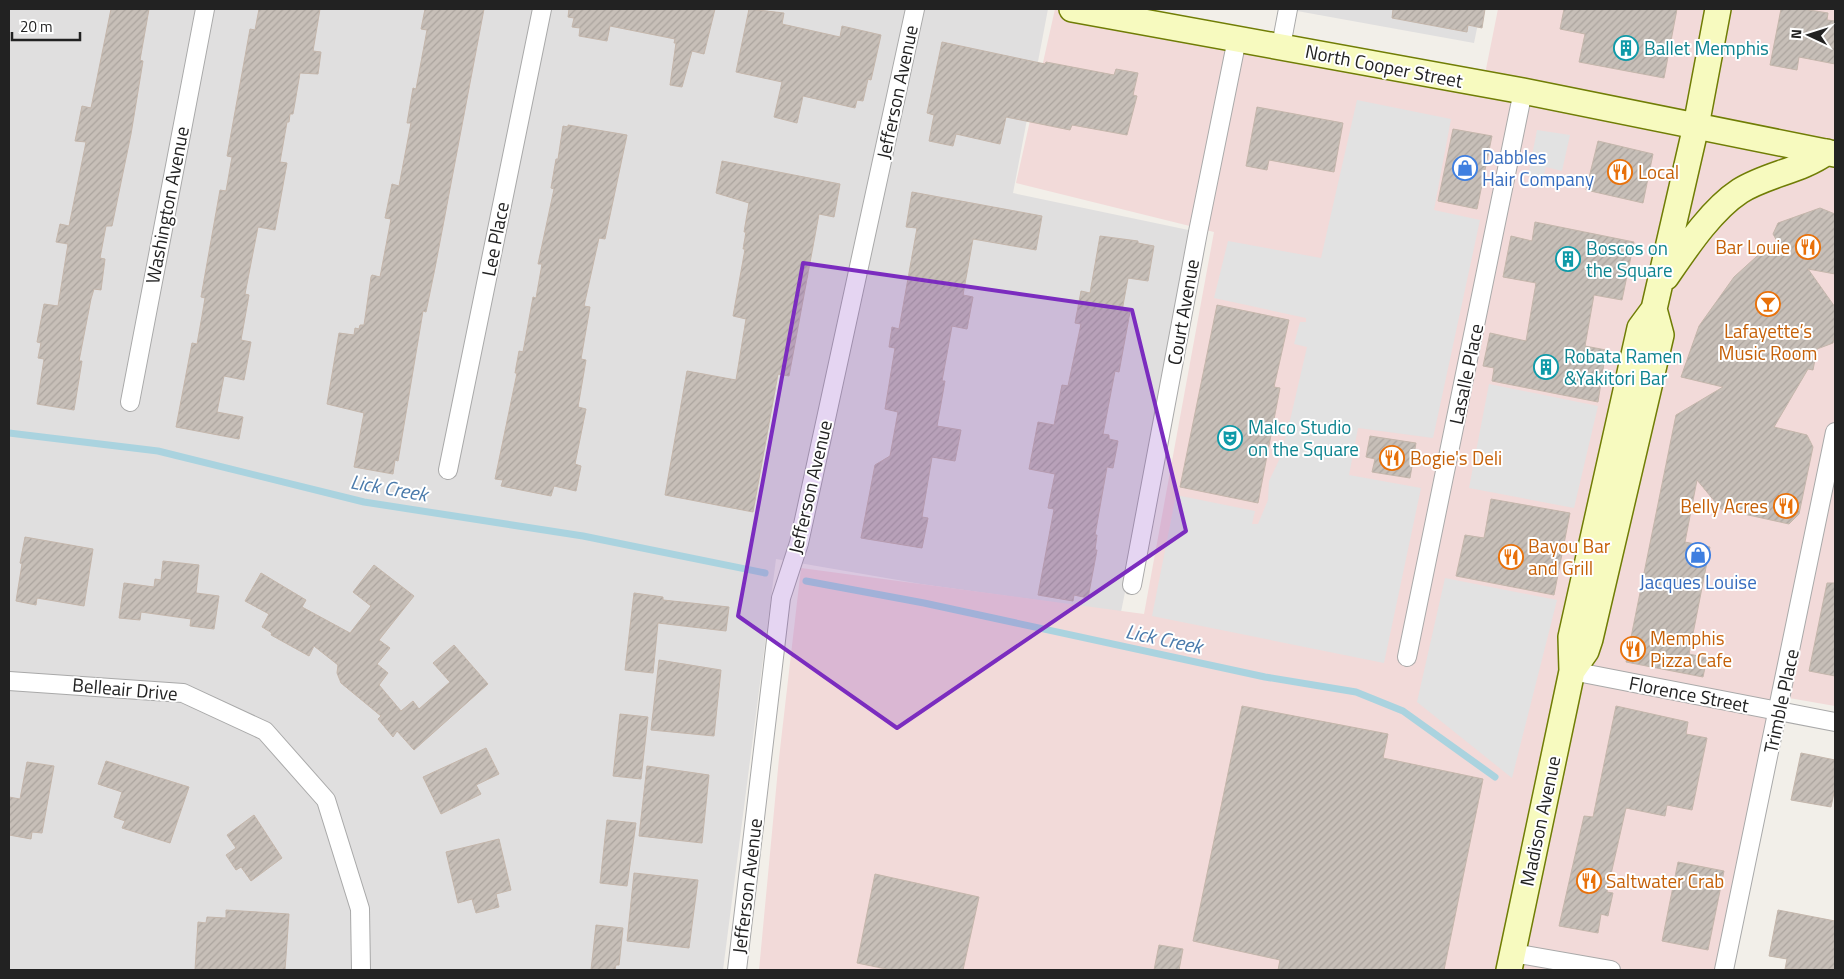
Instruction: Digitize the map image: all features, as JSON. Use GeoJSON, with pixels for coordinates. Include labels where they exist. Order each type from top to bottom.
{"type":"FeatureCollection","features":[{"type":"Feature","properties":{"kind":"street","name":"Washington Avenue"},"geometry":{"type":"LineString","coordinates":[[130,402],[205,9]]}},
{"type":"Feature","properties":{"kind":"street","name":"Lee Place"},"geometry":{"type":"LineString","coordinates":[[448,470],[542,9]]}},
{"type":"Feature","properties":{"kind":"street","name":"Jefferson Avenue"},"geometry":{"type":"LineString","coordinates":[[737,970],[781,598],[799,543],[915,9]]}},
{"type":"Feature","properties":{"kind":"street","name":"North Cooper Street"},"geometry":{"type":"LineString","coordinates":[[1072,9],[1523,91],[1831,153]]}},
{"type":"Feature","properties":{"kind":"street"},"geometry":{"type":"LineString","coordinates":[[1281,46],[1288,9]]}},
{"type":"Feature","properties":{"kind":"street","name":"Madison Avenue"},"geometry":{"type":"LineString","coordinates":[[1511,961],[1572,671],[1586,651],[1590,640],[1661,335],[1656,298],[1696,126],[1718,9]]}},
{"type":"Feature","properties":{"kind":"street","name":"Court Avenue"},"geometry":{"type":"LineString","coordinates":[[1132,585],[1198,232],[1237,39]]}},
{"type":"Feature","properties":{"kind":"street","name":"Lasalle Place"},"geometry":{"type":"LineString","coordinates":[[1407,657],[1523,91]]}},
{"type":"Feature","properties":{"kind":"street"},"geometry":{"type":"LineString","coordinates":[[1656,298],[1705,223],[1740,191],[1831,153]]}},
{"type":"Feature","properties":{"kind":"street","name":"Trimble Place"},"geometry":{"type":"LineString","coordinates":[[1724,970],[1779,712],[1835,432]]}},
{"type":"Feature","properties":{"kind":"street","name":"Florence Street"},"geometry":{"type":"LineString","coordinates":[[1572,671],[1835,722]]}},
{"type":"Feature","properties":{"kind":"street","name":"Belleair Drive"},"geometry":{"type":"LineString","coordinates":[[9,681],[54,682],[183,693],[265,731],[326,800],[360,909],[361,970]]}},
{"type":"Feature","properties":{"kind":"street"},"geometry":{"type":"LineString","coordinates":[[1511,961],[1611,970]]}},
{"type":"Feature","properties":{"kind":"highlighted area"},"geometry":{"type":"Polygon","coordinates":[[[803,263],[1132,310],[1186,531],[897,728],[738,616],[803,263]]]}},
{"type":"Feature","properties":{"kind":"shaded area"},"geometry":{"type":"Polygon","coordinates":[[[9,9],[1048,9],[1013,193],[1198,232],[1121,612],[921,584],[776,559],[723,970],[9,970],[9,9]]]}},
{"type":"Feature","properties":{"kind":"shaded area"},"geometry":{"type":"Polygon","coordinates":[[[1055,9],[1071,9],[1483,84],[1498,9],[1835,9],[1835,706],[1789,698],[1732,970],[759,970],[779,758],[801,568],[1144,614],[1214,232],[1016,183],[1055,9]]]}},
{"type":"Feature","properties":{"kind":"shaded area"},"geometry":{"type":"Polygon","coordinates":[[[1286,9],[1481,9],[1474,43],[1286,9]]]}},
{"type":"Feature","properties":{"kind":"shaded area"},"geometry":{"type":"Polygon","coordinates":[[[1357,100],[1451,119],[1434,210],[1480,220],[1433,438],[1358,428],[1349,475],[1421,488],[1384,663],[1152,616],[1176,495],[1255,511],[1252,524],[1258,524],[1268,500],[1269,481],[1279,460],[1288,429],[1307,347],[1294,344],[1300,322],[1306,322],[1306,318],[1214,298],[1228,241],[1321,258],[1357,100]]]}},
{"type":"Feature","properties":{"kind":"shaded area"},"geometry":{"type":"Polygon","coordinates":[[[1537,130],[1570,135],[1562,171],[1546,167],[1543,178],[1528,176],[1537,130]]]}},
{"type":"Feature","properties":{"kind":"shaded area"},"geometry":{"type":"Polygon","coordinates":[[[1489,384],[1598,406],[1574,508],[1469,488],[1489,384]]]}},
{"type":"Feature","properties":{"kind":"shaded area"},"geometry":{"type":"Polygon","coordinates":[[[1445,578],[1557,600],[1512,778],[1417,702],[1445,578]]]}},
{"type":"Feature","properties":{"kind":"building"},"geometry":{"type":"Polygon","coordinates":[[[111,9],[149,9],[140,60],[143,61],[131,134],[112,226],[106,226],[100,258],[105,259],[101,290],[94,289],[91,299],[79,361],[82,361],[74,410],[37,404],[44,359],[38,358],[41,343],[37,342],[44,304],[58,306],[68,244],[56,242],[60,224],[69,226],[86,142],[75,141],[82,106],[91,108],[111,9]]]}},
{"type":"Feature","properties":{"kind":"building"},"geometry":{"type":"Polygon","coordinates":[[[259,9],[320,9],[313,51],[321,52],[318,74],[300,73],[293,114],[290,114],[289,122],[287,122],[280,162],[287,163],[275,230],[258,227],[245,294],[249,295],[241,340],[251,342],[244,380],[224,376],[217,412],[243,417],[239,439],[176,427],[192,343],[197,344],[205,298],[201,297],[220,190],[226,191],[232,157],[227,156],[250,29],[255,30],[259,9]]]}},
{"type":"Feature","properties":{"kind":"building"},"geometry":{"type":"Polygon","coordinates":[[[425,9],[484,9],[435,268],[426,312],[423,311],[398,461],[395,460],[393,474],[354,467],[364,413],[327,404],[339,333],[354,335],[355,328],[359,329],[360,325],[364,325],[371,277],[372,275],[380,277],[391,219],[385,218],[392,184],[399,186],[411,123],[407,123],[413,88],[416,89],[427,30],[421,29],[425,9]]]}},
{"type":"Feature","properties":{"kind":"building"},"geometry":{"type":"Polygon","coordinates":[[[569,9],[715,9],[704,54],[692,51],[682,87],[670,85],[675,39],[610,26],[607,41],[579,36],[580,28],[572,27],[574,18],[568,17],[569,9]]]}},
{"type":"Feature","properties":{"kind":"building"},"geometry":{"type":"Polygon","coordinates":[[[749,9],[784,13],[782,24],[840,37],[842,26],[881,35],[871,80],[868,79],[863,101],[857,100],[855,108],[803,96],[797,123],[774,117],[782,82],[736,72],[749,9]]]}},
{"type":"Feature","properties":{"kind":"building"},"geometry":{"type":"Polygon","coordinates":[[[1393,9],[1485,9],[1482,28],[1468,25],[1467,32],[1392,18],[1393,9]]]}},
{"type":"Feature","properties":{"kind":"building","name":"Ballet Memphis"},"geometry":{"type":"Polygon","coordinates":[[[1564,9],[1677,9],[1664,78],[1579,62],[1585,34],[1560,29],[1564,9]]]}},
{"type":"Feature","properties":{"kind":"building"},"geometry":{"type":"Polygon","coordinates":[[[1781,9],[1803,9],[1828,13],[1827,20],[1835,21],[1835,64],[1799,57],[1797,70],[1770,65],[1781,9]]]}},
{"type":"Feature","properties":{"kind":"building"},"geometry":{"type":"Polygon","coordinates":[[[942,42],[1045,64],[1046,62],[1114,75],[1116,69],[1138,73],[1133,95],[1137,96],[1127,135],[1072,125],[1070,130],[1006,117],[1000,144],[956,134],[953,146],[929,141],[934,115],[927,113],[942,42]]]}},
{"type":"Feature","properties":{"kind":"building"},"geometry":{"type":"Polygon","coordinates":[[[1257,107],[1343,123],[1334,172],[1269,160],[1267,170],[1246,166],[1257,107]]]}},
{"type":"Feature","properties":{"kind":"building"},"geometry":{"type":"Polygon","coordinates":[[[568,125],[627,135],[605,239],[599,238],[584,306],[590,307],[581,359],[586,360],[578,407],[586,409],[575,464],[581,466],[576,491],[554,486],[551,496],[501,486],[503,480],[495,479],[517,373],[515,373],[519,351],[523,352],[533,297],[536,298],[542,264],[538,264],[554,189],[551,188],[556,159],[558,159],[563,126],[568,127],[568,125]]]}},
{"type":"Feature","properties":{"kind":"building","name":"Dabbles Hair Company"},"geometry":{"type":"Polygon","coordinates":[[[1453,129],[1492,136],[1477,209],[1438,201],[1453,129]]]}},
{"type":"Feature","properties":{"kind":"building","name":"Local"},"geometry":{"type":"Polygon","coordinates":[[[1598,141],[1653,154],[1643,203],[1586,190],[1598,141]]]}},
{"type":"Feature","properties":{"kind":"building"},"geometry":{"type":"Polygon","coordinates":[[[722,161],[840,184],[834,217],[819,214],[789,376],[778,374],[753,512],[665,495],[687,371],[736,380],[746,319],[733,316],[745,249],[743,249],[746,232],[744,232],[749,203],[716,193],[722,161]]]}},
{"type":"Feature","properties":{"kind":"building"},"geometry":{"type":"Polygon","coordinates":[[[912,192],[1042,216],[1036,250],[973,239],[963,295],[973,297],[967,329],[952,326],[942,381],[945,381],[937,426],[961,430],[955,461],[932,457],[922,517],[928,518],[922,548],[861,538],[875,465],[890,456],[898,412],[885,409],[895,348],[889,347],[892,327],[899,329],[917,228],[906,227],[912,192]]]}},
{"type":"Feature","properties":{"kind":"building"},"geometry":{"type":"Polygon","coordinates":[[[1820,208],[1835,214],[1835,274],[1808,269],[1835,307],[1833,343],[1817,349],[1813,370],[1808,369],[1774,427],[1807,435],[1813,447],[1799,514],[1789,524],[1721,509],[1697,480],[1685,542],[1710,547],[1689,654],[1707,658],[1703,677],[1626,662],[1676,415],[1723,387],[1681,377],[1699,326],[1734,277],[1777,241],[1773,234],[1778,223],[1820,208]]]}},
{"type":"Feature","properties":{"kind":"building"},"geometry":{"type":"Polygon","coordinates":[[[1535,222],[1634,242],[1622,300],[1594,295],[1585,346],[1606,350],[1598,402],[1492,381],[1494,368],[1483,366],[1490,333],[1526,341],[1536,283],[1503,277],[1511,236],[1532,241],[1535,222]]]}},
{"type":"Feature","properties":{"kind":"building"},"geometry":{"type":"Polygon","coordinates":[[[1100,236],[1138,241],[1138,243],[1154,246],[1148,281],[1128,278],[1122,311],[1130,312],[1119,372],[1115,371],[1103,434],[1109,435],[1109,439],[1118,441],[1113,468],[1107,467],[1095,535],[1097,535],[1095,550],[1097,550],[1088,598],[1074,595],[1073,601],[1038,595],[1054,509],[1048,508],[1055,474],[1029,469],[1038,422],[1054,425],[1062,385],[1068,386],[1081,324],[1075,323],[1081,291],[1090,293],[1100,236]]]}},
{"type":"Feature","properties":{"kind":"building","name":"Malco Studio on the Square"},"geometry":{"type":"Polygon","coordinates":[[[1217,305],[1289,320],[1274,387],[1280,388],[1258,503],[1180,487],[1217,305]]]}},
{"type":"Feature","properties":{"kind":"building","name":"Bogie's Deli"},"geometry":{"type":"Polygon","coordinates":[[[1370,436],[1416,443],[1410,478],[1372,472],[1375,459],[1366,457],[1370,436]]]}},
{"type":"Feature","properties":{"kind":"building","name":"Bayou Bar and Grill"},"geometry":{"type":"Polygon","coordinates":[[[1491,499],[1570,513],[1554,595],[1456,576],[1465,535],[1484,538],[1491,499]]]}},
{"type":"Feature","properties":{"kind":"building"},"geometry":{"type":"Polygon","coordinates":[[[25,537],[93,549],[84,606],[37,598],[36,605],[16,601],[25,537]]]}},
{"type":"Feature","properties":{"kind":"building"},"geometry":{"type":"Polygon","coordinates":[[[163,561],[199,565],[196,593],[219,596],[214,629],[190,626],[191,619],[141,612],[140,620],[119,618],[124,583],[154,587],[155,579],[161,580],[163,561]]]}},
{"type":"Feature","properties":{"kind":"building"},"geometry":{"type":"Polygon","coordinates":[[[374,565],[414,596],[379,640],[390,648],[377,664],[388,673],[379,685],[401,711],[413,701],[419,709],[450,682],[433,663],[454,645],[488,684],[414,750],[397,731],[393,737],[378,719],[381,716],[341,683],[337,673],[338,665],[314,646],[309,656],[271,635],[272,633],[262,627],[269,614],[245,601],[261,573],[306,600],[302,607],[350,633],[371,606],[353,592],[374,565]]]}},
{"type":"Feature","properties":{"kind":"building"},"geometry":{"type":"Polygon","coordinates":[[[1827,583],[1835,583],[1835,676],[1809,671],[1827,583]]]}},
{"type":"Feature","properties":{"kind":"building"},"geometry":{"type":"Polygon","coordinates":[[[634,593],[663,597],[663,600],[729,607],[726,631],[658,623],[653,673],[625,670],[634,593]]]}},
{"type":"Feature","properties":{"kind":"building"},"geometry":{"type":"Polygon","coordinates":[[[659,660],[721,670],[714,736],[651,730],[659,660]]]}},
{"type":"Feature","properties":{"kind":"building"},"geometry":{"type":"Polygon","coordinates":[[[1242,706],[1388,734],[1383,758],[1483,779],[1444,970],[1278,970],[1280,960],[1193,941],[1242,706]]]}},
{"type":"Feature","properties":{"kind":"building"},"geometry":{"type":"Polygon","coordinates":[[[1616,706],[1688,722],[1686,734],[1707,738],[1692,810],[1667,805],[1665,816],[1626,808],[1607,892],[1613,893],[1608,916],[1601,914],[1598,933],[1559,926],[1584,816],[1593,817],[1616,706]]]}},
{"type":"Feature","properties":{"kind":"building"},"geometry":{"type":"Polygon","coordinates":[[[620,714],[648,717],[641,779],[613,776],[620,714]]]}},
{"type":"Feature","properties":{"kind":"building"},"geometry":{"type":"Polygon","coordinates":[[[486,748],[499,774],[476,785],[481,794],[441,814],[423,777],[486,748]]]}},
{"type":"Feature","properties":{"kind":"building"},"geometry":{"type":"Polygon","coordinates":[[[1801,753],[1835,760],[1835,788],[1831,807],[1791,800],[1801,753]]]}},
{"type":"Feature","properties":{"kind":"building"},"geometry":{"type":"Polygon","coordinates":[[[106,761],[189,787],[170,843],[122,828],[125,821],[114,817],[122,792],[98,784],[106,761]]]}},
{"type":"Feature","properties":{"kind":"building"},"geometry":{"type":"Polygon","coordinates":[[[27,762],[54,766],[42,833],[32,832],[31,839],[9,835],[9,797],[20,799],[27,762]]]}},
{"type":"Feature","properties":{"kind":"building"},"geometry":{"type":"Polygon","coordinates":[[[647,766],[709,775],[702,843],[639,836],[647,766]]]}},
{"type":"Feature","properties":{"kind":"building"},"geometry":{"type":"Polygon","coordinates":[[[254,815],[282,858],[251,881],[241,867],[236,870],[226,855],[236,848],[227,835],[254,815]]]}},
{"type":"Feature","properties":{"kind":"building"},"geometry":{"type":"Polygon","coordinates":[[[607,820],[636,823],[627,886],[600,883],[607,820]]]}},
{"type":"Feature","properties":{"kind":"building"},"geometry":{"type":"Polygon","coordinates":[[[499,839],[511,890],[496,894],[499,907],[476,913],[472,899],[458,903],[446,852],[499,839]]]}},
{"type":"Feature","properties":{"kind":"building"},"geometry":{"type":"Polygon","coordinates":[[[1678,862],[1724,871],[1708,950],[1662,941],[1678,862]]]}},
{"type":"Feature","properties":{"kind":"building"},"geometry":{"type":"Polygon","coordinates":[[[634,873],[698,880],[689,948],[627,941],[634,873]]]}},
{"type":"Feature","properties":{"kind":"building"},"geometry":{"type":"Polygon","coordinates":[[[875,874],[979,897],[963,970],[891,970],[857,963],[875,874]]]}},
{"type":"Feature","properties":{"kind":"building"},"geometry":{"type":"Polygon","coordinates":[[[226,910],[289,914],[285,970],[195,970],[198,922],[206,923],[207,917],[226,918],[226,910]]]}},
{"type":"Feature","properties":{"kind":"building"},"geometry":{"type":"Polygon","coordinates":[[[1778,910],[1835,921],[1835,970],[1785,969],[1787,959],[1769,956],[1778,910]]]}},
{"type":"Feature","properties":{"kind":"building"},"geometry":{"type":"Polygon","coordinates":[[[596,925],[623,928],[619,965],[616,965],[615,970],[591,970],[596,925]]]}},
{"type":"Feature","properties":{"kind":"building"},"geometry":{"type":"Polygon","coordinates":[[[1159,945],[1183,949],[1179,970],[1154,970],[1159,945]]]}},
{"type":"Feature","properties":{"kind":"waterway","name":"Lick Creek"},"geometry":{"type":"LineString","coordinates":[[9,433],[158,451],[364,502],[583,536],[765,573]]}},
{"type":"Feature","properties":{"kind":"waterway","name":"Lick Creek"},"geometry":{"type":"LineString","coordinates":[[806,581],[924,603],[1265,677],[1356,692],[1403,711],[1495,777]]}},
{"type":"Feature","properties":{"kind":"place","name":"Ballet Memphis"},"geometry":{"type":"Point","coordinates":[1626,48]}},
{"type":"Feature","properties":{"kind":"place","name":"Dabbles Hair Company"},"geometry":{"type":"Point","coordinates":[1465,168]}},
{"type":"Feature","properties":{"kind":"place","name":"Local"},"geometry":{"type":"Point","coordinates":[1620,172]}},
{"type":"Feature","properties":{"kind":"place","name":"Bar Louie"},"geometry":{"type":"Point","coordinates":[1808,247]}},
{"type":"Feature","properties":{"kind":"place","name":"Boscos on the Square"},"geometry":{"type":"Point","coordinates":[1568,259]}},
{"type":"Feature","properties":{"kind":"place","name":"Lafayette’s Music Room"},"geometry":{"type":"Point","coordinates":[1768,304]}},
{"type":"Feature","properties":{"kind":"place","name":"Robata Ramen &Yakitori Bar"},"geometry":{"type":"Point","coordinates":[1546,367]}},
{"type":"Feature","properties":{"kind":"place","name":"Malco Studio on the Square"},"geometry":{"type":"Point","coordinates":[1230,438]}},
{"type":"Feature","properties":{"kind":"place","name":"Bogie's Deli"},"geometry":{"type":"Point","coordinates":[1392,458]}},
{"type":"Feature","properties":{"kind":"place","name":"Belly Acres"},"geometry":{"type":"Point","coordinates":[1786,506]}},
{"type":"Feature","properties":{"kind":"place","name":"Jacques Louise"},"geometry":{"type":"Point","coordinates":[1698,555]}},
{"type":"Feature","properties":{"kind":"place","name":"Bayou Bar and Grill"},"geometry":{"type":"Point","coordinates":[1511,557]}},
{"type":"Feature","properties":{"kind":"place","name":"Memphis Pizza Cafe"},"geometry":{"type":"Point","coordinates":[1633,649]}},
{"type":"Feature","properties":{"kind":"place","name":"Saltwater Crab"},"geometry":{"type":"Point","coordinates":[1589,881]}}]}
